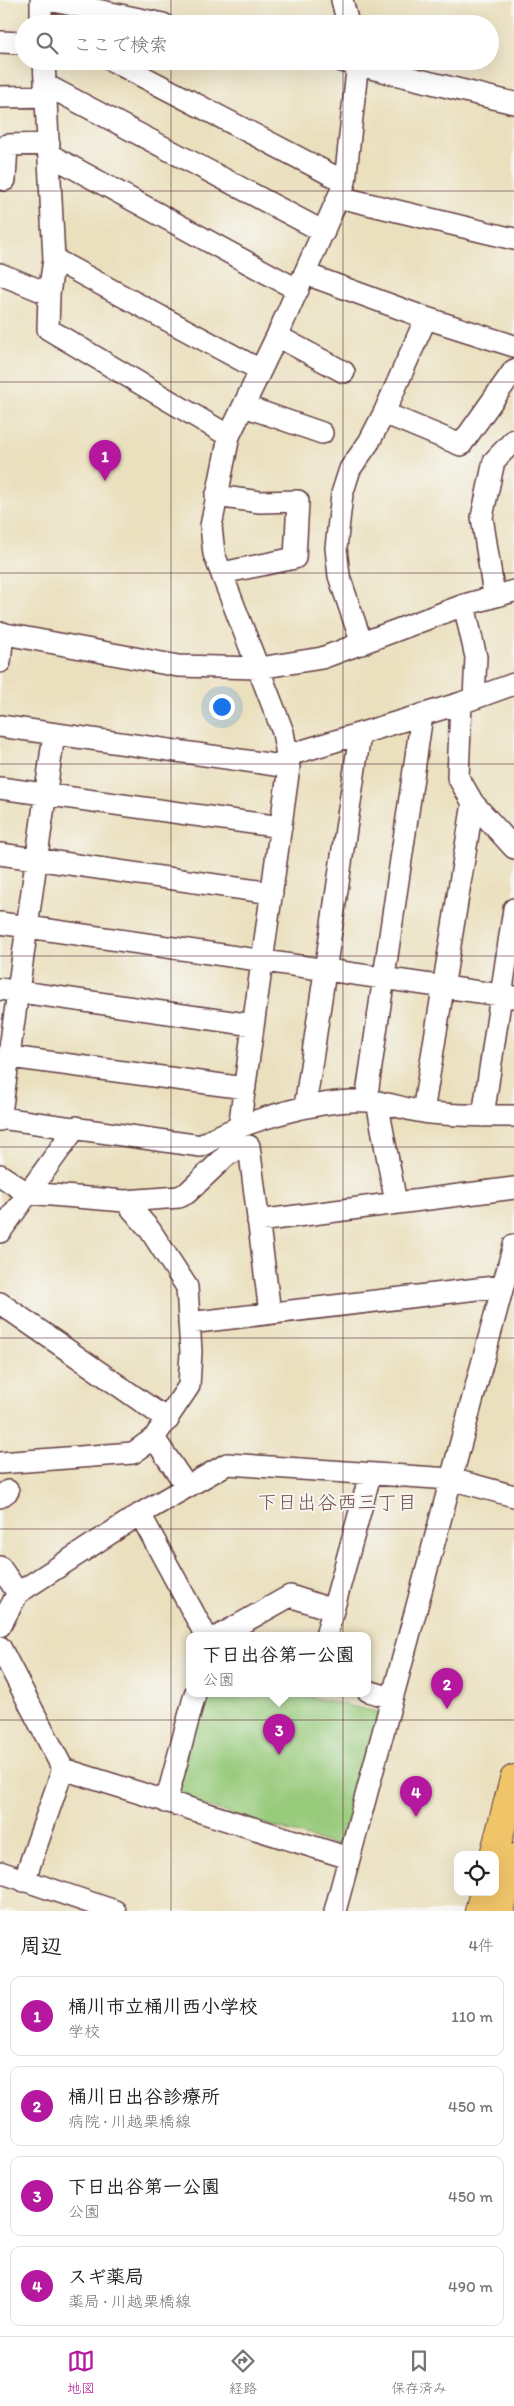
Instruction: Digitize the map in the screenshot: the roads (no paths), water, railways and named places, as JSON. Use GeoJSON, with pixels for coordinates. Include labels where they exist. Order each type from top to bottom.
{"type":"FeatureCollection","features":[{"type":"Feature","properties":{"kind":"main road"},"geometry":{"type":"LineString","coordinates":[[495,1851],[514,1779]]}},
{"type":"Feature","properties":{"kind":"main road"},"geometry":{"type":"LineString","coordinates":[[500,1911],[514,1858]]}},
{"type":"Feature","properties":{"kind":"main road"},"geometry":{"type":"LineString","coordinates":[[479,1911],[483,1896]]}},
{"type":"Feature","properties":{"kind":"street"},"geometry":{"type":"LineString","coordinates":[[41,0],[41,15]]}},
{"type":"Feature","properties":{"kind":"street"},"geometry":{"type":"LineString","coordinates":[[49,0],[87,15]]}},
{"type":"Feature","properties":{"kind":"street"},"geometry":{"type":"LineString","coordinates":[[342,0],[346,15]]}},
{"type":"Feature","properties":{"kind":"street"},"geometry":{"type":"LineString","coordinates":[[0,42],[15,43]]}},
{"type":"Feature","properties":{"kind":"street"},"geometry":{"type":"LineString","coordinates":[[45,70],[54,259],[49,294],[48,329],[229,436]]}},
{"type":"Feature","properties":{"kind":"street"},"geometry":{"type":"LineString","coordinates":[[129,70],[342,190],[514,238]]}},
{"type":"Feature","properties":{"kind":"street"},"geometry":{"type":"LineString","coordinates":[[239,1128],[289,761],[283,732],[214,554],[211,526],[229,436],[278,336],[342,190],[352,70]]}},
{"type":"Feature","properties":{"kind":"street"},"geometry":{"type":"LineString","coordinates":[[384,70],[514,103]]}},
{"type":"Feature","properties":{"kind":"street"},"geometry":{"type":"LineString","coordinates":[[0,97],[46,90],[324,232]]}},
{"type":"Feature","properties":{"kind":"street"},"geometry":{"type":"LineString","coordinates":[[5,180],[8,145],[50,150],[302,282],[514,346]]}},
{"type":"Feature","properties":{"kind":"street"},"geometry":{"type":"LineString","coordinates":[[54,259],[260,370]]}},
{"type":"Feature","properties":{"kind":"street"},"geometry":{"type":"LineString","coordinates":[[0,274],[49,294]]}},
{"type":"Feature","properties":{"kind":"street"},"geometry":{"type":"LineString","coordinates":[[362,644],[339,576],[336,548],[342,494],[350,469],[369,442],[384,413],[426,318]]}},
{"type":"Feature","properties":{"kind":"street"},"geometry":{"type":"LineString","coordinates":[[278,336],[344,372]]}},
{"type":"Feature","properties":{"kind":"street"},"geometry":{"type":"LineString","coordinates":[[384,413],[461,445],[514,370]]}},
{"type":"Feature","properties":{"kind":"street"},"geometry":{"type":"LineString","coordinates":[[244,406],[322,433]]}},
{"type":"Feature","properties":{"kind":"street"},"geometry":{"type":"LineString","coordinates":[[0,662],[1,633],[178,666],[259,668],[322,658],[464,605],[504,593],[482,517],[494,461],[514,440]]}},
{"type":"Feature","properties":{"kind":"street"},"geometry":{"type":"LineString","coordinates":[[216,496],[260,502],[298,501],[295,558],[222,573]]}},
{"type":"Feature","properties":{"kind":"street"},"geometry":{"type":"LineString","coordinates":[[464,605],[476,657],[467,701],[458,777],[473,803],[514,848]]}},
{"type":"Feature","properties":{"kind":"street"},"geometry":{"type":"LineString","coordinates":[[0,726],[289,761],[360,734],[467,701],[514,684]]}},
{"type":"Feature","properties":{"kind":"street"},"geometry":{"type":"LineString","coordinates":[[396,1203],[379,1112],[372,1102],[384,978],[422,715]]}},
{"type":"Feature","properties":{"kind":"street"},"geometry":{"type":"LineString","coordinates":[[54,734],[28,927],[9,991],[1,1119],[76,1127],[200,1146],[216,1136],[305,1107],[372,1102],[423,1112],[514,1116]]}},
{"type":"Feature","properties":{"kind":"street"},"geometry":{"type":"LineString","coordinates":[[305,1107],[360,734]]}},
{"type":"Feature","properties":{"kind":"street"},"geometry":{"type":"LineString","coordinates":[[0,788],[281,827]]}},
{"type":"Feature","properties":{"kind":"street"},"geometry":{"type":"LineString","coordinates":[[423,1112],[473,803]]}},
{"type":"Feature","properties":{"kind":"street"},"geometry":{"type":"LineString","coordinates":[[0,854],[272,893]]}},
{"type":"Feature","properties":{"kind":"street"},"geometry":{"type":"LineString","coordinates":[[482,1116],[507,997],[514,909]]}},
{"type":"Feature","properties":{"kind":"street"},"geometry":{"type":"LineString","coordinates":[[0,923],[507,997]]}},
{"type":"Feature","properties":{"kind":"street"},"geometry":{"type":"LineString","coordinates":[[9,991],[253,1025]]}},
{"type":"Feature","properties":{"kind":"street"},"geometry":{"type":"LineString","coordinates":[[7,1046],[245,1088]]}},
{"type":"Feature","properties":{"kind":"street"},"geometry":{"type":"LineString","coordinates":[[0,1232],[76,1127]]}},
{"type":"Feature","properties":{"kind":"street"},"geometry":{"type":"LineString","coordinates":[[0,1175],[27,1193],[125,1201],[179,1197],[232,1152],[249,1146],[270,1313]]}},
{"type":"Feature","properties":{"kind":"street"},"geometry":{"type":"LineString","coordinates":[[258,1221],[514,1188]]}},
{"type":"Feature","properties":{"kind":"street"},"geometry":{"type":"LineString","coordinates":[[2,1461],[133,1453],[154,1438],[168,1420],[189,1386],[187,1287],[150,1230],[125,1201]]}},
{"type":"Feature","properties":{"kind":"street"},"geometry":{"type":"LineString","coordinates":[[335,1911],[514,1245]]}},
{"type":"Feature","properties":{"kind":"street"},"geometry":{"type":"LineString","coordinates":[[189,1323],[503,1286]]}},
{"type":"Feature","properties":{"kind":"street"},"geometry":{"type":"LineString","coordinates":[[0,1303],[168,1420]]}},
{"type":"Feature","properties":{"kind":"street"},"geometry":{"type":"LineString","coordinates":[[154,1438],[187,1487]]}},
{"type":"Feature","properties":{"kind":"street"},"geometry":{"type":"LineString","coordinates":[[0,1626],[18,1593],[140,1514],[227,1464],[451,1479],[514,1496]]}},
{"type":"Feature","properties":{"kind":"street"},"geometry":{"type":"LineString","coordinates":[[327,1632],[370,1475]]}},
{"type":"Feature","properties":{"kind":"street"},"geometry":{"type":"LineString","coordinates":[[140,1514],[204,1632]]}},
{"type":"Feature","properties":{"kind":"street"},"geometry":{"type":"LineString","coordinates":[[0,1567],[18,1593]]}},
{"type":"Feature","properties":{"kind":"street"},"geometry":{"type":"LineString","coordinates":[[226,1632],[290,1596],[334,1610]]}},
{"type":"Feature","properties":{"kind":"street"},"geometry":{"type":"LineString","coordinates":[[0,1647],[63,1769],[349,1858]]}},
{"type":"Feature","properties":{"kind":"street"},"geometry":{"type":"LineString","coordinates":[[371,1693],[392,1698]]}},
{"type":"Feature","properties":{"kind":"street"},"geometry":{"type":"LineString","coordinates":[[166,1802],[194,1697]]}},
{"type":"Feature","properties":{"kind":"street"},"geometry":{"type":"LineString","coordinates":[[24,1881],[63,1769]]}},
{"type":"Feature","properties":{"kind":"street"},"geometry":{"type":"LineString","coordinates":[[0,1872],[108,1910]]}},
{"type":"Feature","properties":{"kind":"place","name":"桶川市立桶川西小学校"},"geometry":{"type":"Point","coordinates":[105,481]}},
{"type":"Feature","properties":{"kind":"place","name":"桶川日出谷診療所"},"geometry":{"type":"Point","coordinates":[447,1709]}},
{"type":"Feature","properties":{"kind":"place","name":"下日出谷第一公園"},"geometry":{"type":"Point","coordinates":[279,1755]}},
{"type":"Feature","properties":{"kind":"place","name":"スギ薬局"},"geometry":{"type":"Point","coordinates":[416,1817]}},
{"type":"Feature","properties":{"kind":"district","name":"下日出谷西三丁目"},"geometry":{"type":"Point","coordinates":[337,1502]}}]}
